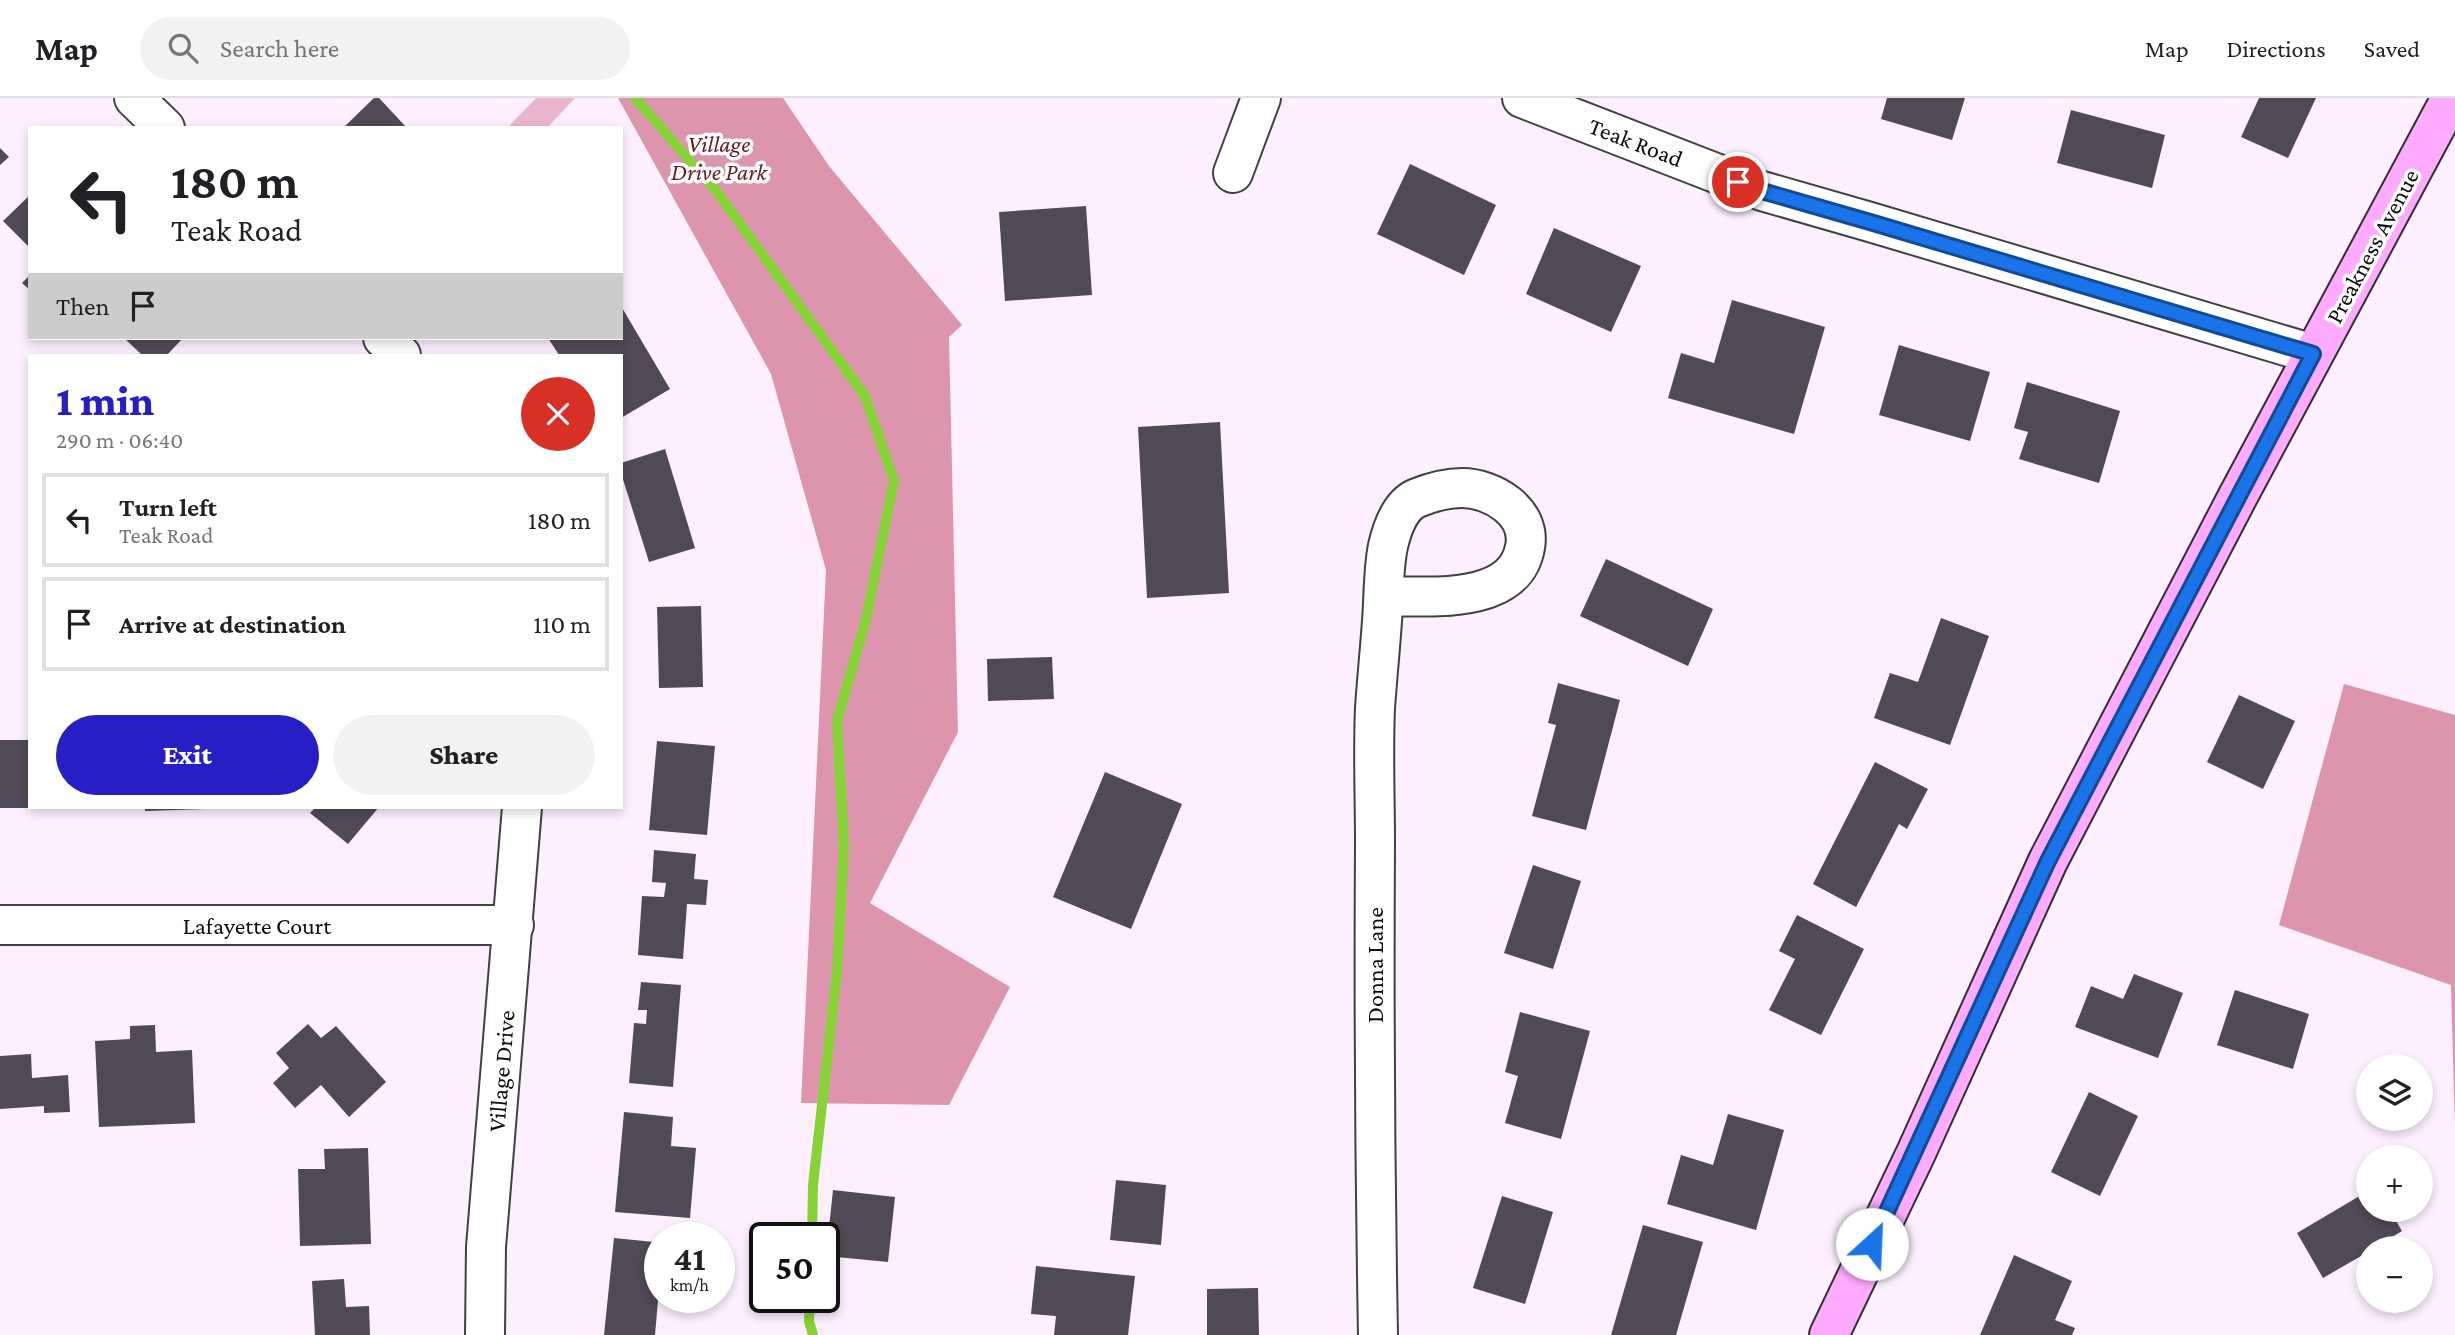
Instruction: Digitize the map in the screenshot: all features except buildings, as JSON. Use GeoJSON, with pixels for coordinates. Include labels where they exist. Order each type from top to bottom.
{"type":"FeatureCollection","features":[{"type":"Feature","properties":{"kind":"main road","name":"Preakness Avenue"},"geometry":{"type":"LineString","coordinates":[[1829,1335],[1916,1153],[2048,861],[2313,354],[2450,106]]}},
{"type":"Feature","properties":{"kind":"street"},"geometry":{"type":"LineString","coordinates":[[134,98],[163,126]]}},
{"type":"Feature","properties":{"kind":"street"},"geometry":{"type":"LineString","coordinates":[[1233,173],[1261,98]]}},
{"type":"Feature","properties":{"kind":"street","name":"Teak Road"},"geometry":{"type":"LineString","coordinates":[[1522,98],[1762,191],[2313,354]]}},
{"type":"Feature","properties":{"kind":"street"},"geometry":{"type":"LineString","coordinates":[[385,340],[400,354]]}},
{"type":"Feature","properties":{"kind":"street","name":"Donna Lane"},"geometry":{"type":"LineString","coordinates":[[1378,1335],[1374,1123],[1375,710],[1384,596]]}},
{"type":"Feature","properties":{"kind":"street","name":"Village Drive"},"geometry":{"type":"LineString","coordinates":[[485,1335],[486,1247],[523,809]]}},
{"type":"Feature","properties":{"kind":"street","name":"Lafayette Court"},"geometry":{"type":"LineString","coordinates":[[0,925],[514,925]]}},
{"type":"Feature","properties":{"kind":"shaded area"},"geometry":{"type":"Polygon","coordinates":[[[536,98],[575,98],[549,126],[509,126],[536,98]]]}},
{"type":"Feature","properties":{"kind":"green space","name":"Village Drive Park"},"geometry":{"type":"Polygon","coordinates":[[[618,98],[783,98],[829,166],[962,325],[949,337],[958,732],[870,903],[1010,987],[949,1105],[801,1103],[826,570],[771,374],[618,98]]]}},
{"type":"Feature","properties":{"kind":"green space"},"geometry":{"type":"Polygon","coordinates":[[[2344,684],[2455,715],[2455,1129],[2451,985],[2279,925],[2344,684]]]}},
{"type":"Feature","properties":{"kind":"waterway"},"geometry":{"type":"LineString","coordinates":[[635,98],[717,192],[865,396],[894,481],[865,623],[837,721],[844,846],[837,971],[813,1185],[812,1222]]}},
{"type":"Feature","properties":{"kind":"waterway"},"geometry":{"type":"LineString","coordinates":[[809,1313],[813,1335]]}},
{"type":"Feature","properties":{"kind":"route"},"geometry":{"type":"LineString","coordinates":[[1738,182],[2313,354],[2048,861],[1872,1244]]}}]}
